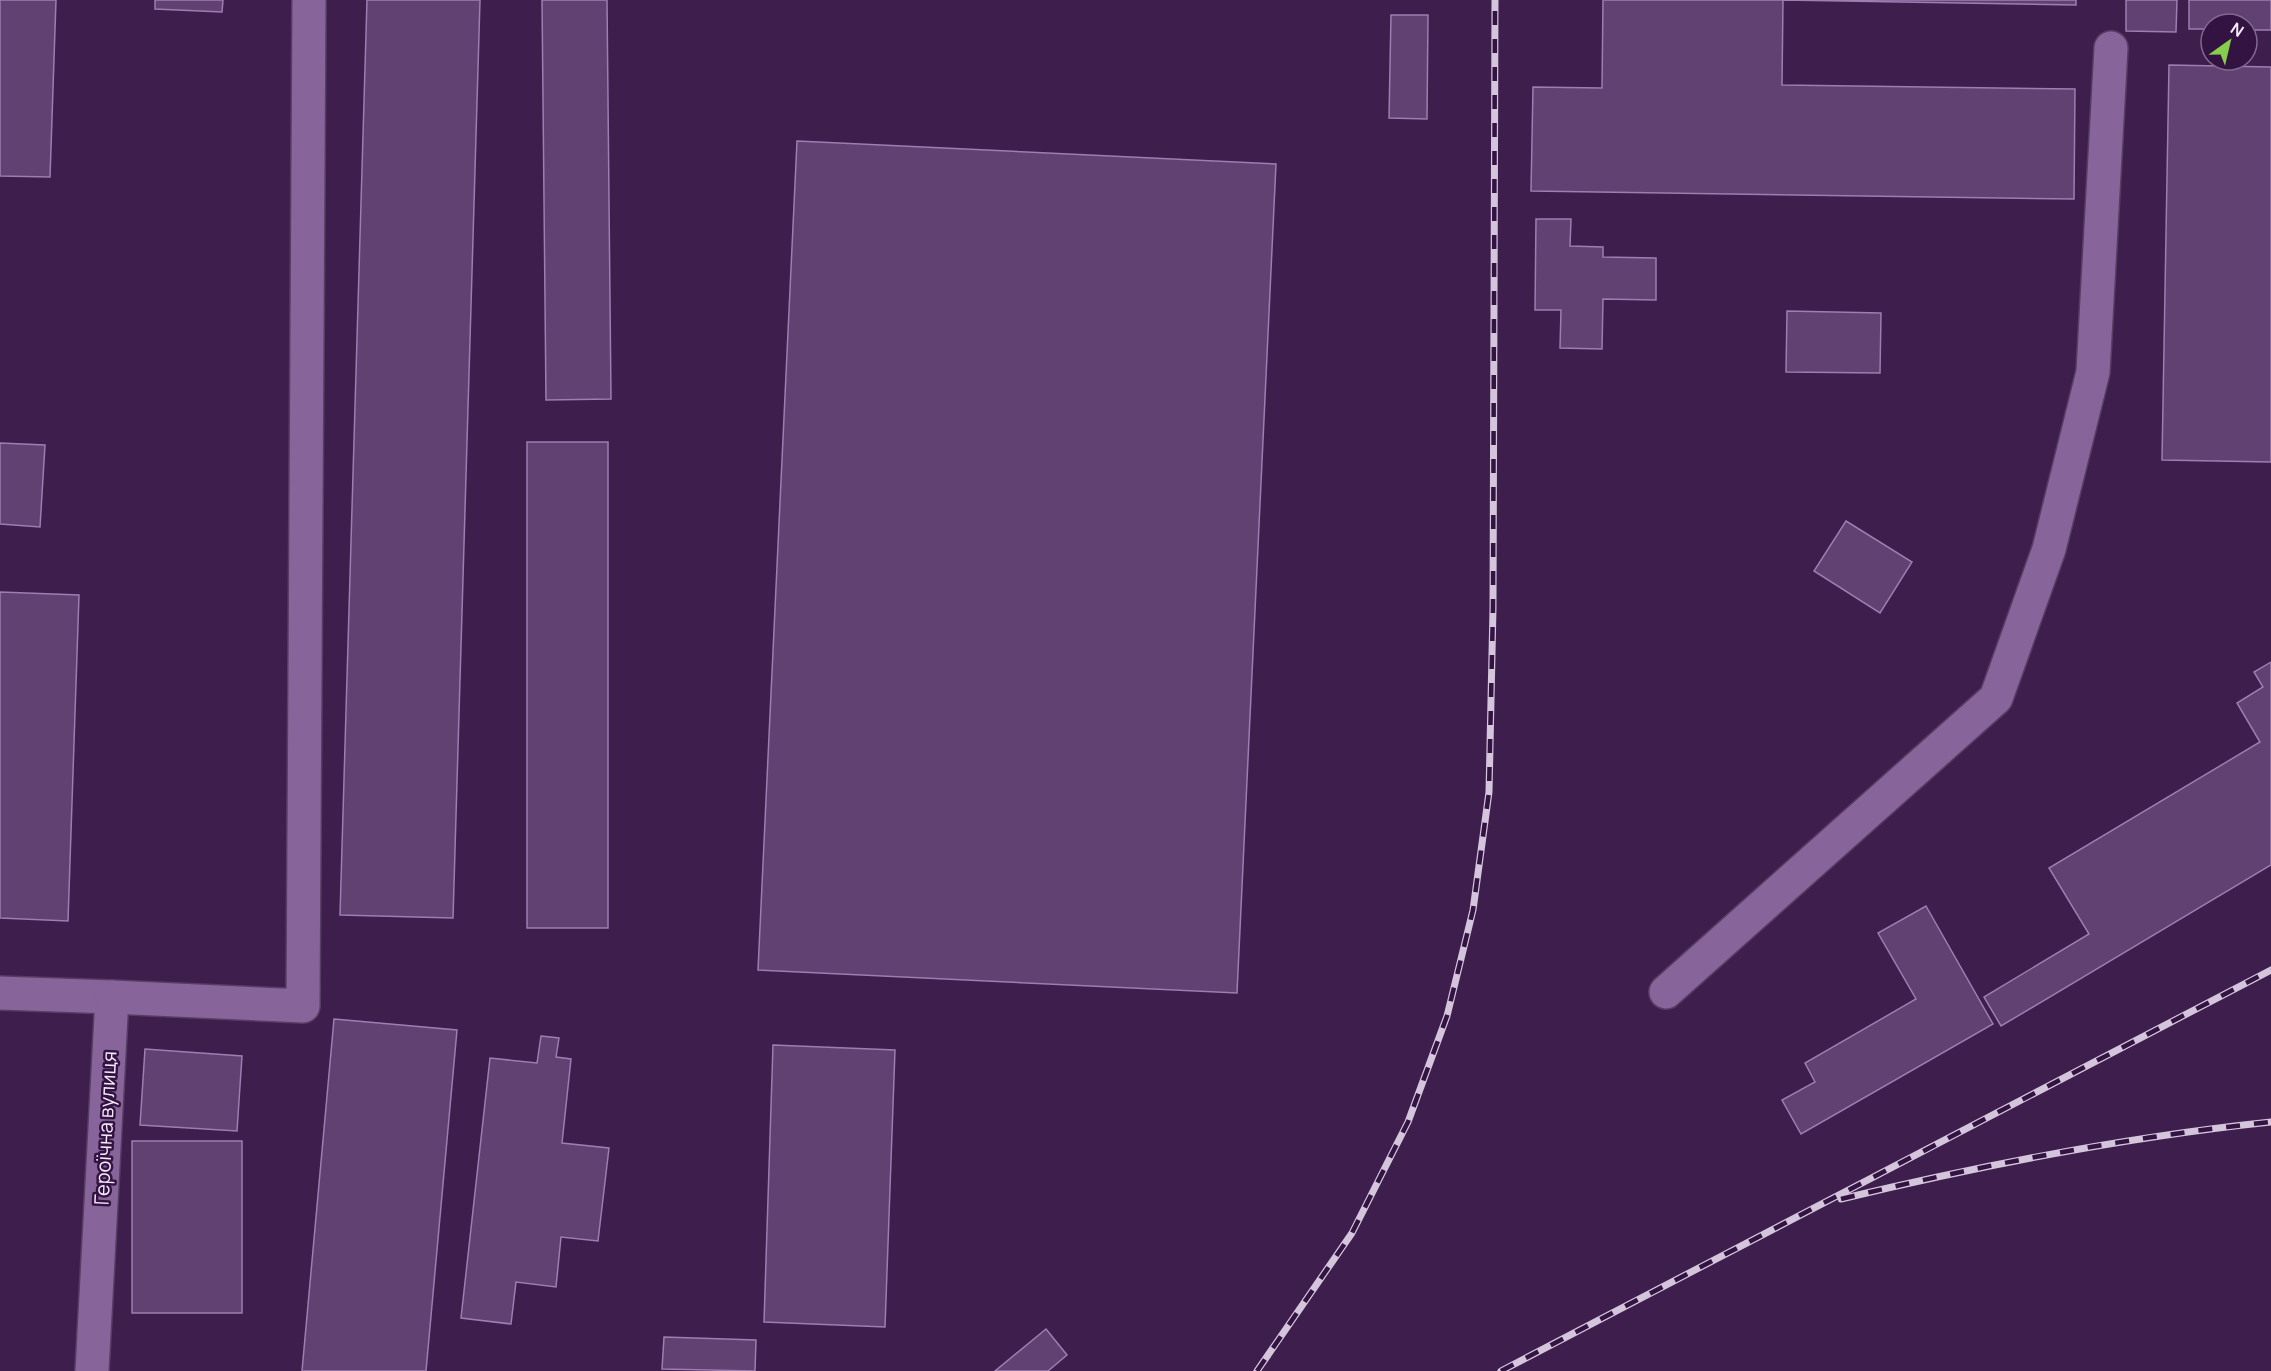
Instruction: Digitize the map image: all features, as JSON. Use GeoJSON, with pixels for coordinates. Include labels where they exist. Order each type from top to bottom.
{"type":"FeatureCollection","features":[{"type":"Feature","properties":{"kind":"street"},"geometry":{"type":"LineString","coordinates":[[0,993],[303,1006],[309,0]]}},
{"type":"Feature","properties":{"kind":"street"},"geometry":{"type":"LineString","coordinates":[[1666,992],[1996,698],[2049,549],[2093,372],[2111,48]]}},
{"type":"Feature","properties":{"kind":"street","name":"Героїчна вулиця"},"geometry":{"type":"LineString","coordinates":[[92,1371],[112,997]]}},
{"type":"Feature","properties":{"kind":"building"},"geometry":{"type":"Polygon","coordinates":[[[0,0],[56,0],[50,177],[0,176],[0,0]]]}},
{"type":"Feature","properties":{"kind":"building"},"geometry":{"type":"Polygon","coordinates":[[[155,0],[223,0],[222,12],[155,9],[155,0]]]}},
{"type":"Feature","properties":{"kind":"building"},"geometry":{"type":"Polygon","coordinates":[[[367,0],[480,0],[453,918],[340,915],[367,0]]]}},
{"type":"Feature","properties":{"kind":"building"},"geometry":{"type":"Polygon","coordinates":[[[542,0],[607,0],[611,399],[546,400],[542,0]]]}},
{"type":"Feature","properties":{"kind":"building"},"geometry":{"type":"Polygon","coordinates":[[[1603,0],[1783,0],[1782,85],[2075,89],[2074,199],[1531,191],[1533,87],[1602,88],[1603,0]]]}},
{"type":"Feature","properties":{"kind":"building"},"geometry":{"type":"Polygon","coordinates":[[[1783,0],[2076,0],[2076,5],[1783,0]]]}},
{"type":"Feature","properties":{"kind":"building"},"geometry":{"type":"Polygon","coordinates":[[[2126,0],[2177,0],[2176,32],[2126,31],[2126,0]]]}},
{"type":"Feature","properties":{"kind":"building"},"geometry":{"type":"Polygon","coordinates":[[[2189,0],[2271,0],[2271,30],[2259,30],[2259,12],[2199,12],[2199,29],[2189,29],[2189,0]]]}},
{"type":"Feature","properties":{"kind":"building"},"geometry":{"type":"Polygon","coordinates":[[[1391,15],[1428,15],[1427,119],[1389,118],[1391,15]]]}},
{"type":"Feature","properties":{"kind":"building"},"geometry":{"type":"Polygon","coordinates":[[[2169,65],[2199,66],[2199,72],[2259,72],[2259,67],[2271,67],[2271,462],[2162,460],[2169,65]]]}},
{"type":"Feature","properties":{"kind":"building"},"geometry":{"type":"Polygon","coordinates":[[[797,141],[1276,164],[1237,993],[758,970],[797,141]]]}},
{"type":"Feature","properties":{"kind":"building"},"geometry":{"type":"Polygon","coordinates":[[[1536,219],[1571,219],[1570,246],[1603,247],[1603,257],[1656,258],[1656,300],[1603,299],[1602,349],[1560,348],[1561,310],[1535,310],[1536,219]]]}},
{"type":"Feature","properties":{"kind":"building"},"geometry":{"type":"Polygon","coordinates":[[[1787,311],[1881,313],[1880,373],[1786,372],[1787,311]]]}},
{"type":"Feature","properties":{"kind":"building"},"geometry":{"type":"Polygon","coordinates":[[[527,442],[608,442],[608,928],[527,928],[527,442]]]}},
{"type":"Feature","properties":{"kind":"building"},"geometry":{"type":"Polygon","coordinates":[[[0,443],[45,445],[40,527],[0,524],[0,443]]]}},
{"type":"Feature","properties":{"kind":"building"},"geometry":{"type":"Polygon","coordinates":[[[1846,521],[1912,562],[1880,613],[1814,571],[1846,521]]]}},
{"type":"Feature","properties":{"kind":"building"},"geometry":{"type":"Polygon","coordinates":[[[0,592],[79,595],[68,921],[0,918],[0,592]]]}},
{"type":"Feature","properties":{"kind":"building"},"geometry":{"type":"Polygon","coordinates":[[[2271,662],[2271,865],[2001,1026],[1984,997],[2089,934],[2049,868],[2260,742],[2237,703],[2263,687],[2254,672],[2271,662]]]}},
{"type":"Feature","properties":{"kind":"building"},"geometry":{"type":"Polygon","coordinates":[[[1926,906],[1993,1024],[1801,1134],[1782,1100],[1815,1082],[1805,1063],[1916,999],[1878,933],[1926,906]]]}},
{"type":"Feature","properties":{"kind":"building"},"geometry":{"type":"Polygon","coordinates":[[[334,1019],[457,1030],[426,1371],[302,1371],[334,1019]]]}},
{"type":"Feature","properties":{"kind":"building"},"geometry":{"type":"Polygon","coordinates":[[[541,1036],[559,1038],[556,1057],[571,1059],[562,1143],[609,1148],[598,1241],[561,1237],[556,1287],[516,1282],[511,1324],[461,1318],[490,1058],[537,1063],[541,1036]]]}},
{"type":"Feature","properties":{"kind":"building"},"geometry":{"type":"Polygon","coordinates":[[[773,1045],[895,1050],[885,1327],[764,1322],[773,1045]]]}},
{"type":"Feature","properties":{"kind":"building"},"geometry":{"type":"Polygon","coordinates":[[[145,1049],[242,1056],[237,1131],[140,1125],[145,1049]]]}},
{"type":"Feature","properties":{"kind":"building"},"geometry":{"type":"Polygon","coordinates":[[[132,1141],[242,1141],[242,1313],[132,1313],[132,1141]]]}},
{"type":"Feature","properties":{"kind":"building"},"geometry":{"type":"Polygon","coordinates":[[[1046,1329],[1067,1355],[1048,1371],[995,1371],[1046,1329]]]}},
{"type":"Feature","properties":{"kind":"building"},"geometry":{"type":"Polygon","coordinates":[[[664,1337],[756,1340],[755,1371],[662,1369],[664,1337]]]}},
{"type":"Feature","properties":{"kind":"railway"},"geometry":{"type":"LineString","coordinates":[[1257,1371],[1352,1233],[1408,1122],[1447,1016],[1473,910],[1489,792],[1493,608],[1495,0]]}},
{"type":"Feature","properties":{"kind":"railway"},"geometry":{"type":"LineString","coordinates":[[1501,1371],[2271,970]]}},
{"type":"Feature","properties":{"kind":"railway"},"geometry":{"type":"LineString","coordinates":[[1841,1199],[2055,1153],[2271,1122]]}}]}
